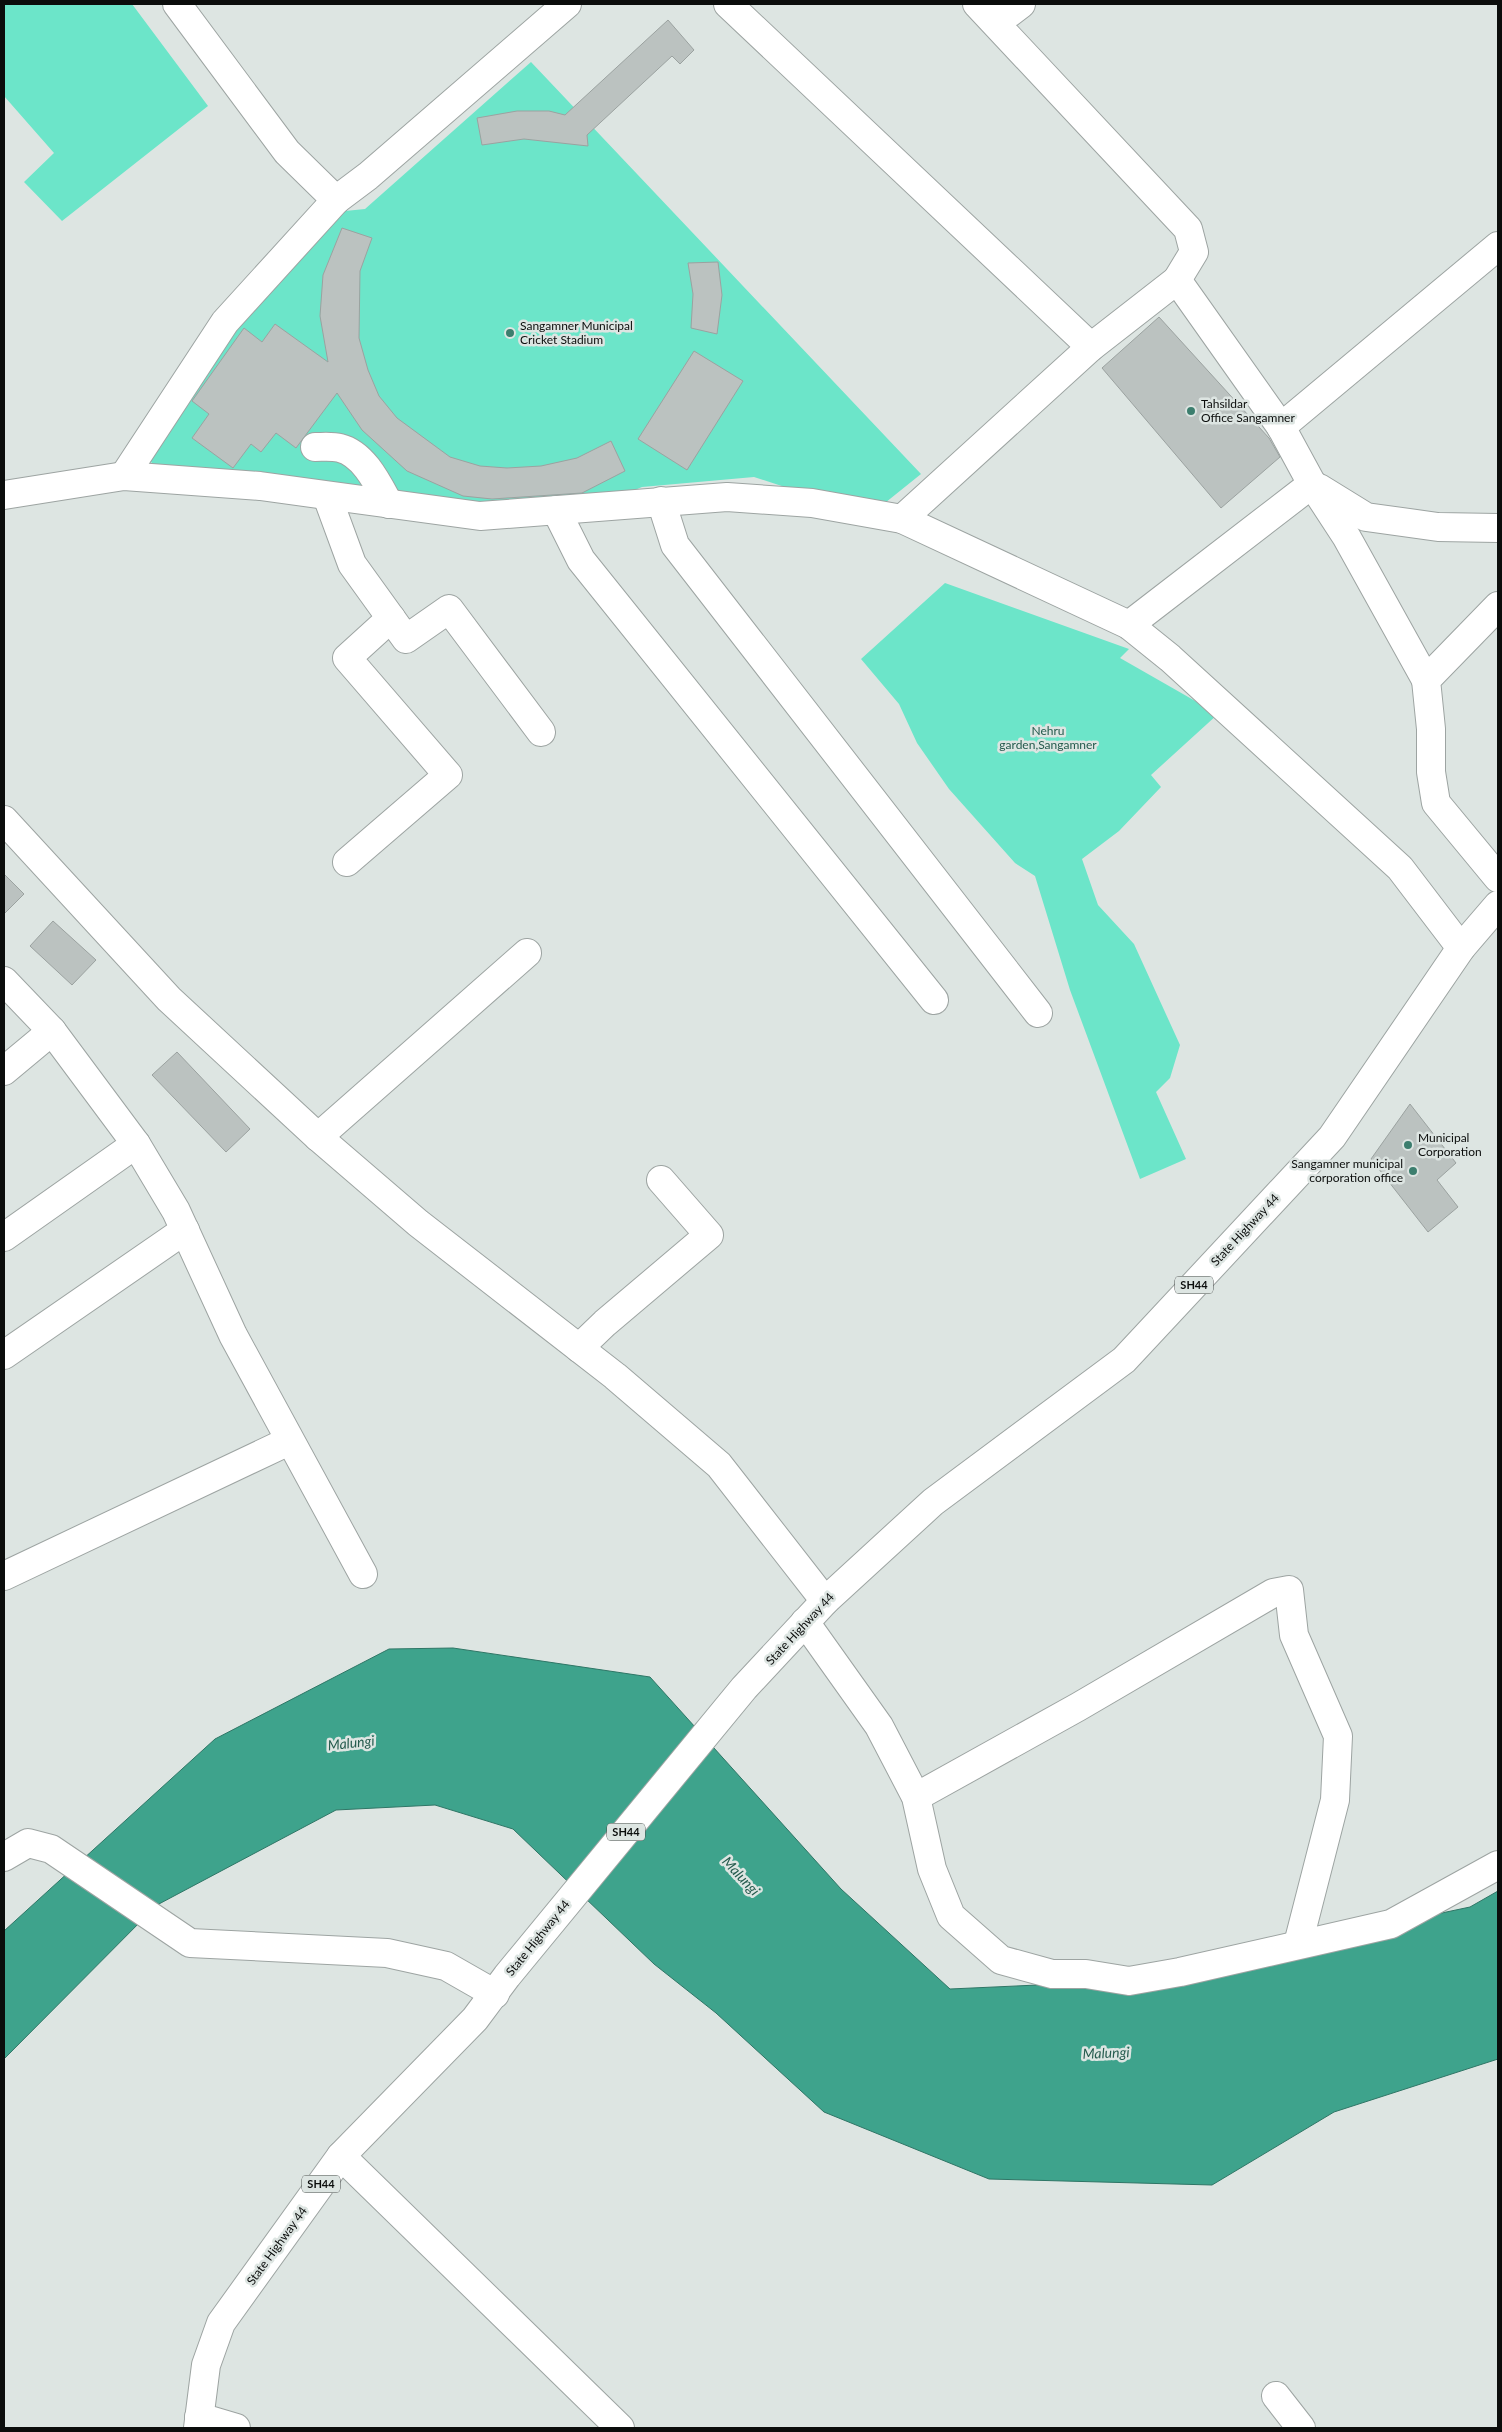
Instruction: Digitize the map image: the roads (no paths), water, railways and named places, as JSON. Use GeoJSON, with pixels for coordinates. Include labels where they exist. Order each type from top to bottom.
{"type":"FeatureCollection","features":[{"type":"Feature","properties":{"kind":"street"},"geometry":{"type":"LineString","coordinates":[[177,4],[287,152],[336,200]]}},
{"type":"Feature","properties":{"kind":"street"},"geometry":{"type":"LineString","coordinates":[[124,476],[225,322],[336,200],[368,176],[567,4]]}},
{"type":"Feature","properties":{"kind":"street"},"geometry":{"type":"LineString","coordinates":[[728,4],[1092,347]]}},
{"type":"Feature","properties":{"kind":"street"},"geometry":{"type":"LineString","coordinates":[[902,519],[1092,347],[1176,280],[1194,252],[1188,229],[977,4]]}},
{"type":"Feature","properties":{"kind":"street"},"geometry":{"type":"LineString","coordinates":[[996,23],[1021,4]]}},
{"type":"Feature","properties":{"kind":"street"},"geometry":{"type":"LineString","coordinates":[[1281,427],[1498,246]]}},
{"type":"Feature","properties":{"kind":"street"},"geometry":{"type":"LineString","coordinates":[[1176,280],[1281,427],[1312,484],[1346,536],[1426,680],[1431,729],[1431,772],[1436,804],[1498,878]]}},
{"type":"Feature","properties":{"kind":"street"},"geometry":{"type":"LineString","coordinates":[[315,447],[339,448],[353,453],[373,475],[389,504]]}},
{"type":"Feature","properties":{"kind":"street"},"geometry":{"type":"LineString","coordinates":[[4,495],[124,476],[260,486],[480,516],[661,501],[737,497],[812,503],[902,519],[1129,625],[1170,658],[1400,868],[1461,948]]}},
{"type":"Feature","properties":{"kind":"street"},"geometry":{"type":"LineString","coordinates":[[1312,484],[1366,517],[1438,527],[1498,528]]}},
{"type":"Feature","properties":{"kind":"street"},"geometry":{"type":"LineString","coordinates":[[1129,625],[1312,484]]}},
{"type":"Feature","properties":{"kind":"street"},"geometry":{"type":"LineString","coordinates":[[327,496],[352,564],[406,639],[450,608],[541,732]]}},
{"type":"Feature","properties":{"kind":"street"},"geometry":{"type":"LineString","coordinates":[[661,501],[674,545],[1038,1012]]}},
{"type":"Feature","properties":{"kind":"street"},"geometry":{"type":"LineString","coordinates":[[556,510],[581,560],[934,1000]]}},
{"type":"Feature","properties":{"kind":"street"},"geometry":{"type":"LineString","coordinates":[[1426,680],[1498,606]]}},
{"type":"Feature","properties":{"kind":"street"},"geometry":{"type":"LineString","coordinates":[[347,862],[448,775],[347,658],[391,618]]}},
{"type":"Feature","properties":{"kind":"street"},"geometry":{"type":"LineString","coordinates":[[4,820],[169,999],[318,1137],[418,1223],[615,1376],[719,1465],[824,1601]]}},
{"type":"Feature","properties":{"kind":"street","name":"State Highway 44"},"geometry":{"type":"LineString","coordinates":[[198,2422],[206,2365],[221,2323],[342,2156],[475,2020],[501,1985],[744,1688],[824,1601],[933,1502],[1124,1360],[1332,1137],[1461,948],[1498,905]]}},
{"type":"Feature","properties":{"kind":"street"},"geometry":{"type":"LineString","coordinates":[[318,1137],[527,952]]}},
{"type":"Feature","properties":{"kind":"street"},"geometry":{"type":"LineString","coordinates":[[4,981],[52,1031],[136,1144],[176,1211],[233,1335],[288,1442],[362,1574]]}},
{"type":"Feature","properties":{"kind":"street"},"geometry":{"type":"LineString","coordinates":[[4,1071],[52,1031]]}},
{"type":"Feature","properties":{"kind":"street"},"geometry":{"type":"LineString","coordinates":[[4,1237],[136,1144]]}},
{"type":"Feature","properties":{"kind":"street"},"geometry":{"type":"LineString","coordinates":[[579,1348],[605,1322],[709,1235],[661,1180]]}},
{"type":"Feature","properties":{"kind":"street"},"geometry":{"type":"LineString","coordinates":[[4,1355],[185,1230]]}},
{"type":"Feature","properties":{"kind":"street"},"geometry":{"type":"LineString","coordinates":[[4,1576],[288,1442]]}},
{"type":"Feature","properties":{"kind":"street"},"geometry":{"type":"LineString","coordinates":[[916,1797],[1078,1707],[1273,1593],[1289,1590],[1294,1635],[1338,1736],[1335,1800],[1298,1944]]}},
{"type":"Feature","properties":{"kind":"street"},"geometry":{"type":"LineString","coordinates":[[806,1622],[879,1726],[916,1797],[932,1869],[951,1916],[1001,1960],[1052,1974],[1086,1974],[1129,1981],[1180,1972],[1391,1924],[1498,1866]]}},
{"type":"Feature","properties":{"kind":"street"},"geometry":{"type":"LineString","coordinates":[[4,1857],[28,1843],[51,1850],[190,1943],[388,1953],[446,1966],[501,1985]]}},
{"type":"Feature","properties":{"kind":"street"},"geometry":{"type":"LineString","coordinates":[[342,2156],[620,2428]]}},
{"type":"Feature","properties":{"kind":"street"},"geometry":{"type":"LineString","coordinates":[[1276,2396],[1301,2428]]}},
{"type":"Feature","properties":{"kind":"street"},"geometry":{"type":"LineString","coordinates":[[198,2422],[236,2428]]}},
{"type":"Feature","properties":{"kind":"water","name":"Malungi"},"geometry":{"type":"Polygon","coordinates":[[[453,1648],[650,1677],[841,1889],[950,1989],[1148,1980],[1319,1939],[1470,1907],[1498,1891],[1498,2059],[1334,2112],[1212,2185],[989,2179],[824,2112],[716,2013],[654,1964],[513,1829],[435,1805],[336,1810],[157,1905],[4,2059],[4,1931],[215,1739],[389,1649],[453,1648]]]}},
{"type":"Feature","properties":{"kind":"place","name":"Sangamner Municipal Cricket Stadium"},"geometry":{"type":"Point","coordinates":[510,333]}},
{"type":"Feature","properties":{"kind":"place","name":"Tahsildar Office Sangamner"},"geometry":{"type":"Point","coordinates":[1191,411]}},
{"type":"Feature","properties":{"kind":"place","name":"Municipal Corporation"},"geometry":{"type":"Point","coordinates":[1408,1145]}},
{"type":"Feature","properties":{"kind":"place","name":"Sangamner municipal corporation office"},"geometry":{"type":"Point","coordinates":[1413,1171]}},
{"type":"Feature","properties":{"kind":"park label","name":"Nehru garden,Sangamner"},"geometry":{"type":"Point","coordinates":[1048,738]}}]}
